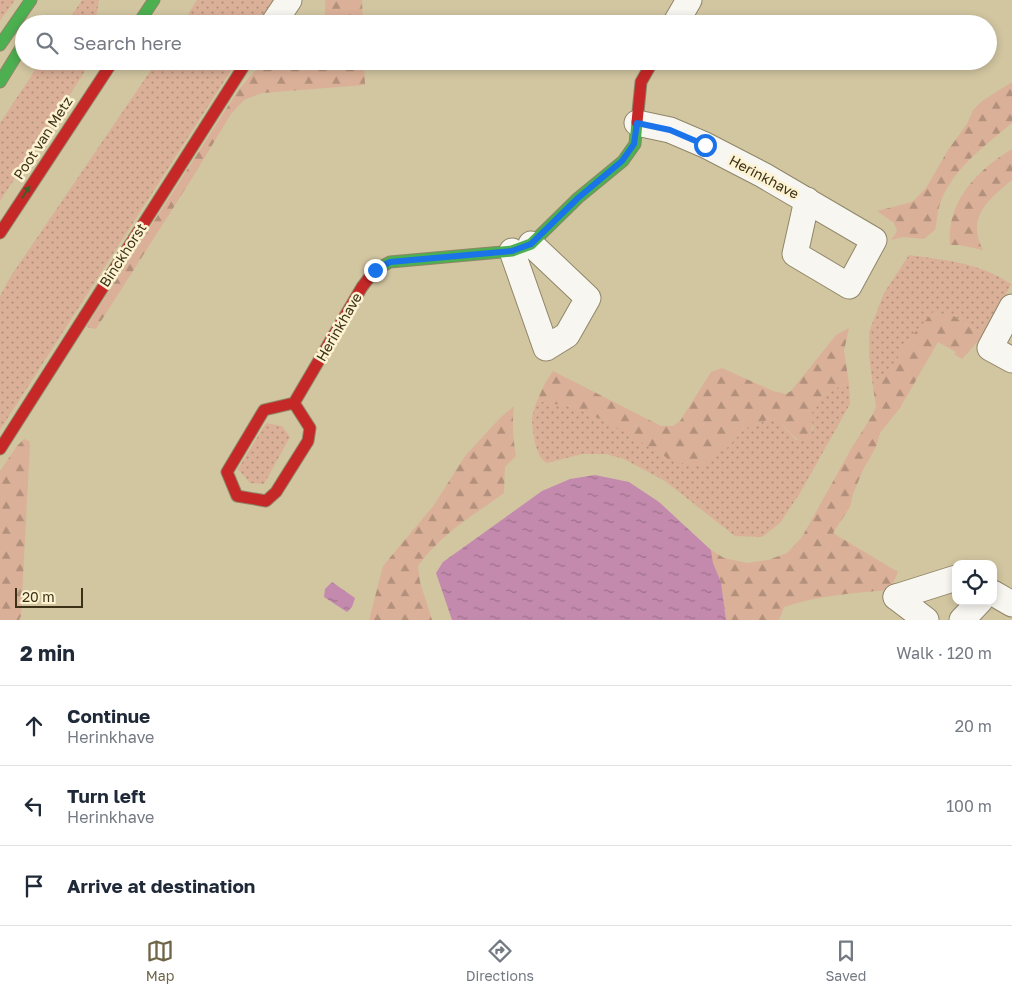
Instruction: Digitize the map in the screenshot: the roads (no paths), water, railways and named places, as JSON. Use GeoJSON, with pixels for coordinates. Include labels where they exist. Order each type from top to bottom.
{"type":"FeatureCollection","features":[{"type":"Feature","properties":{"kind":"main road"},"geometry":{"type":"LineString","coordinates":[[144,15],[154,0]]}},
{"type":"Feature","properties":{"kind":"main road"},"geometry":{"type":"LineString","coordinates":[[26,15],[37,3]]}},
{"type":"Feature","properties":{"kind":"main road"},"geometry":{"type":"LineString","coordinates":[[0,45],[15,28]]}},
{"type":"Feature","properties":{"kind":"main road"},"geometry":{"type":"LineString","coordinates":[[0,82],[15,58]]}},
{"type":"Feature","properties":{"kind":"main road","name":"Poot van Metz"},"geometry":{"type":"LineString","coordinates":[[0,233],[107,70]]}},
{"type":"Feature","properties":{"kind":"main road","name":"Binckhorst"},"geometry":{"type":"LineString","coordinates":[[0,449],[242,70]]}},
{"type":"Feature","properties":{"kind":"main road","name":"Herinkhave"},"geometry":{"type":"LineString","coordinates":[[294,403],[362,287],[375,270],[390,262],[522,247],[622,161],[634,144],[642,82],[648,70]]}},
{"type":"Feature","properties":{"kind":"main road"},"geometry":{"type":"LineString","coordinates":[[294,403],[310,428],[308,440],[276,492],[266,501],[237,496],[227,472],[264,410],[294,403]]}},
{"type":"Feature","properties":{"kind":"street"},"geometry":{"type":"LineString","coordinates":[[279,15],[289,0]]}},
{"type":"Feature","properties":{"kind":"street"},"geometry":{"type":"LineString","coordinates":[[680,15],[689,0]]}},
{"type":"Feature","properties":{"kind":"street","name":"Herinkhave"},"geometry":{"type":"LineString","coordinates":[[637,123],[670,130],[705,145],[763,174],[807,200]]}},
{"type":"Feature","properties":{"kind":"street"},"geometry":{"type":"LineString","coordinates":[[1012,307],[990,348],[1012,360]]}},
{"type":"Feature","properties":{"kind":"street"},"geometry":{"type":"LineString","coordinates":[[926,620],[896,597],[952,579]]}},
{"type":"Feature","properties":{"kind":"street"},"geometry":{"type":"LineString","coordinates":[[997,595],[1012,604]]}},
{"type":"Feature","properties":{"kind":"street"},"geometry":{"type":"LineString","coordinates":[[962,620],[976,605]]}},
{"type":"Feature","properties":{"kind":"water"},"geometry":{"type":"Polygon","coordinates":[[[595,475],[629,482],[659,502],[711,550],[713,563],[721,582],[726,620],[452,620],[436,573],[443,562],[542,491],[570,479],[595,475]]]}},
{"type":"Feature","properties":{"kind":"water"},"geometry":{"type":"Polygon","coordinates":[[[332,582],[355,598],[352,607],[347,612],[324,597],[325,589],[332,582]]]}}]}
